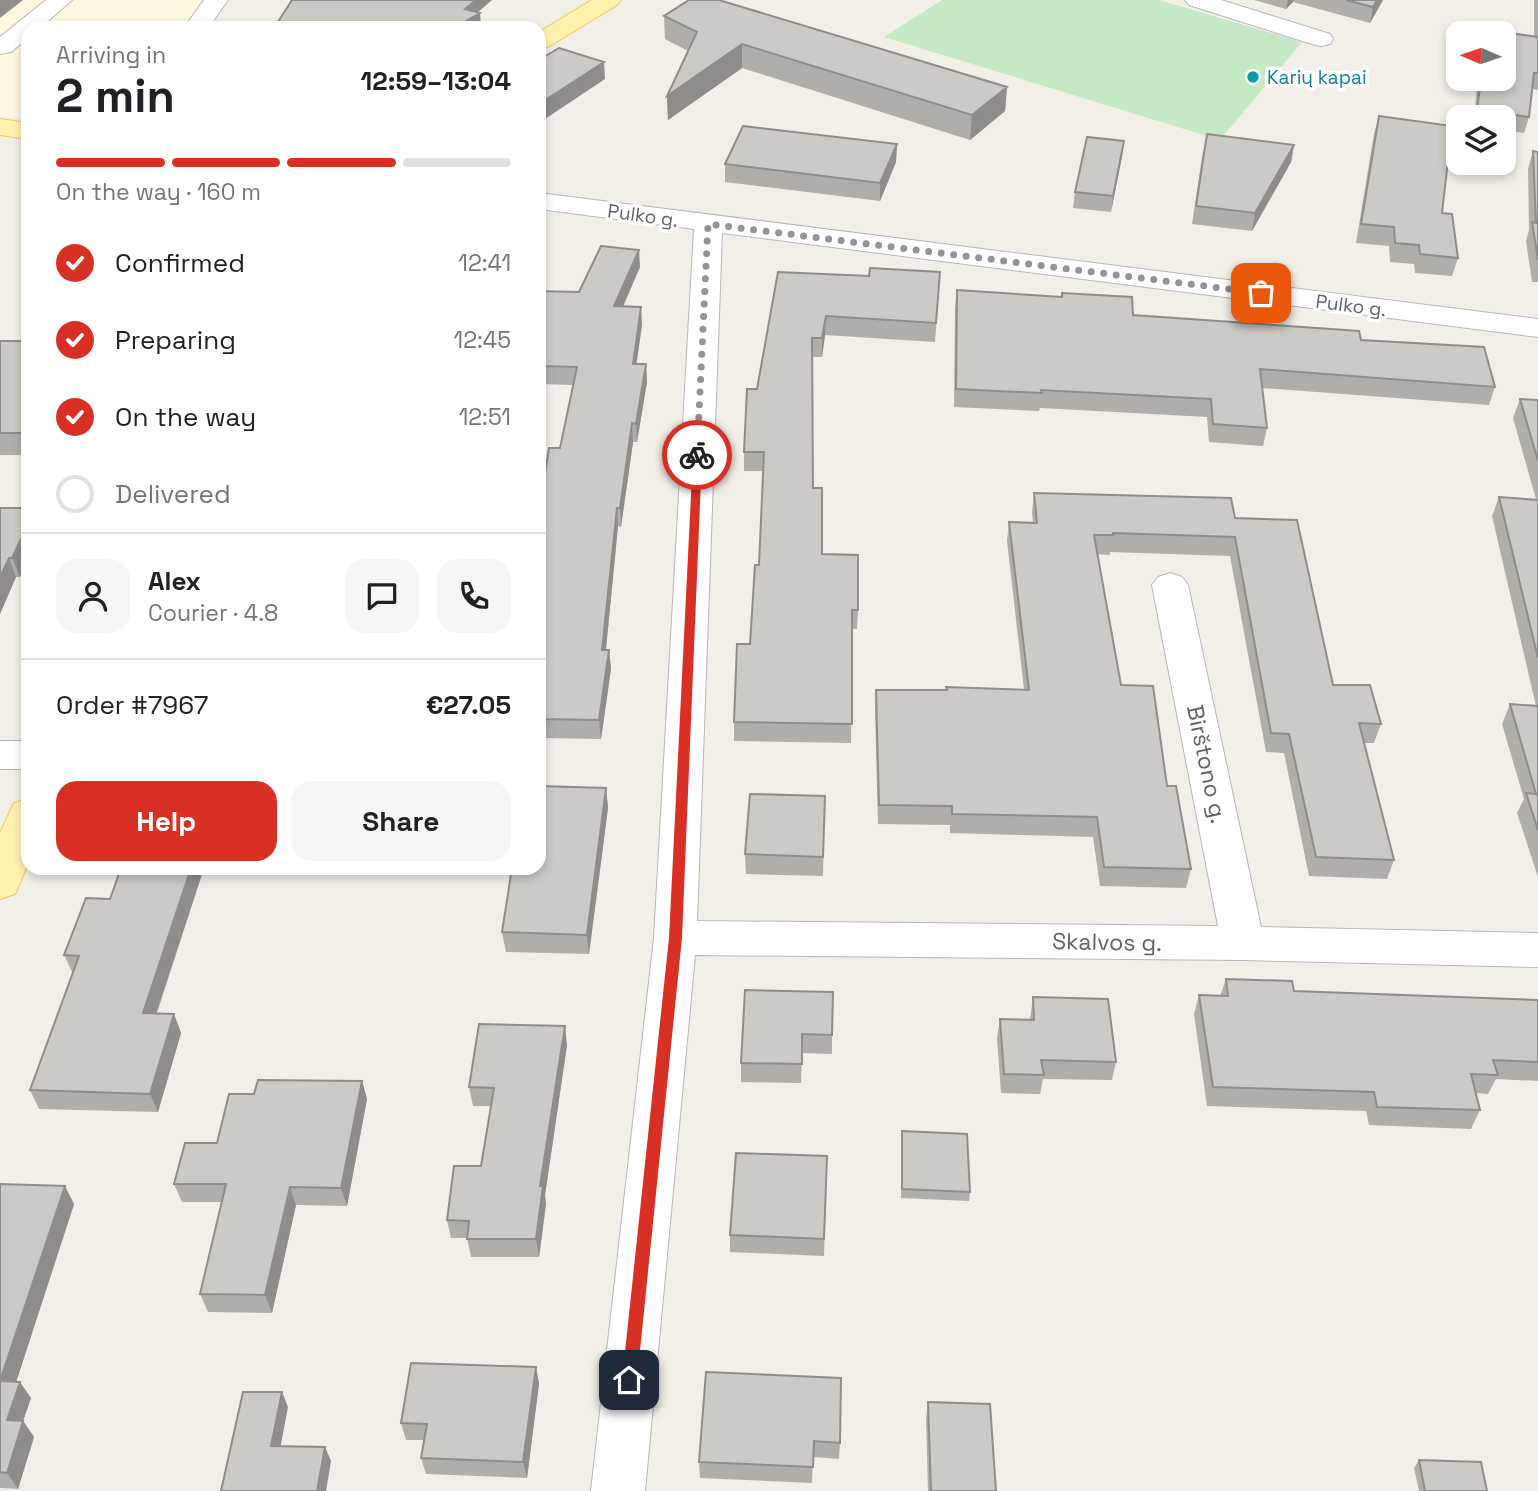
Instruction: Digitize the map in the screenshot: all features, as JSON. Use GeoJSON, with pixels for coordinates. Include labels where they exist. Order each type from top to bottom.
{"type":"FeatureCollection","features":[{"type":"Feature","properties":{"kind":"main road"},"geometry":{"type":"LineString","coordinates":[[546,38],[609,0]]}},
{"type":"Feature","properties":{"kind":"main road"},"geometry":{"type":"LineString","coordinates":[[0,127],[21,130]]}},
{"type":"Feature","properties":{"kind":"main road"},"geometry":{"type":"LineString","coordinates":[[0,883],[21,831]]}},
{"type":"Feature","properties":{"kind":"street"},"geometry":{"type":"LineString","coordinates":[[34,21],[60,0]]}},
{"type":"Feature","properties":{"kind":"street"},"geometry":{"type":"LineString","coordinates":[[200,21],[216,0]]}},
{"type":"Feature","properties":{"kind":"street"},"geometry":{"type":"LineString","coordinates":[[1197,0],[1321,39]]}},
{"type":"Feature","properties":{"kind":"street"},"geometry":{"type":"LineString","coordinates":[[2,47],[21,32]]}},
{"type":"Feature","properties":{"kind":"street","name":"Pulko g."},"geometry":{"type":"LineString","coordinates":[[546,202],[1538,328]]}},
{"type":"Feature","properties":{"kind":"street"},"geometry":{"type":"LineString","coordinates":[[618,1491],[675,938],[708,224]]}},
{"type":"Feature","properties":{"kind":"street","name":"Birštono g."},"geometry":{"type":"LineString","coordinates":[[1170,585],[1243,943]]}},
{"type":"Feature","properties":{"kind":"street"},"geometry":{"type":"LineString","coordinates":[[0,755],[21,755]]}},
{"type":"Feature","properties":{"kind":"street","name":"Skalvos g."},"geometry":{"type":"LineString","coordinates":[[675,938],[1243,943],[1538,950]]}},
{"type":"Feature","properties":{"kind":"shaded area"},"geometry":{"type":"Polygon","coordinates":[[[0,0],[207,0],[192,21],[21,21],[21,119],[0,116],[0,0]]]}},
{"type":"Feature","properties":{"kind":"green space"},"geometry":{"type":"Polygon","coordinates":[[[942,0],[1159,0],[1302,42],[1220,140],[884,37],[942,0]]]}},
{"type":"Feature","properties":{"kind":"building"},"geometry":{"type":"Polygon","coordinates":[[[292,0],[476,0],[465,9],[480,13],[466,21],[279,21],[292,0]]]}},
{"type":"Feature","properties":{"kind":"building"},"geometry":{"type":"Polygon","coordinates":[[[689,0],[719,0],[1007,87],[972,115],[742,44],[667,96],[697,32],[664,16],[689,0]]]}},
{"type":"Feature","properties":{"kind":"building"},"geometry":{"type":"Polygon","coordinates":[[[1346,0],[1377,0],[1373,7],[1346,0]]]}},
{"type":"Feature","properties":{"kind":"building"},"geometry":{"type":"Polygon","coordinates":[[[1516,34],[1538,37],[1538,73],[1534,73],[1529,117],[1516,115],[1516,105],[1478,105],[1479,91],[1516,91],[1516,34]]]}},
{"type":"Feature","properties":{"kind":"building"},"geometry":{"type":"Polygon","coordinates":[[[559,48],[604,62],[546,99],[546,56],[559,48]]]}},
{"type":"Feature","properties":{"kind":"building"},"geometry":{"type":"Polygon","coordinates":[[[1379,116],[1446,125],[1446,175],[1442,213],[1452,214],[1458,258],[1420,254],[1419,245],[1395,243],[1394,227],[1361,224],[1379,116]]]}},
{"type":"Feature","properties":{"kind":"building"},"geometry":{"type":"Polygon","coordinates":[[[743,126],[897,144],[880,183],[725,164],[743,126]]]}},
{"type":"Feature","properties":{"kind":"building"},"geometry":{"type":"Polygon","coordinates":[[[1207,134],[1294,145],[1255,213],[1196,206],[1207,134]]]}},
{"type":"Feature","properties":{"kind":"building"},"geometry":{"type":"Polygon","coordinates":[[[1087,137],[1124,141],[1113,196],[1075,192],[1087,137]]]}},
{"type":"Feature","properties":{"kind":"building"},"geometry":{"type":"Polygon","coordinates":[[[1533,151],[1538,152],[1538,260],[1532,222],[1536,223],[1533,151]]]}},
{"type":"Feature","properties":{"kind":"building"},"geometry":{"type":"Polygon","coordinates":[[[601,246],[639,250],[614,306],[641,307],[633,364],[646,364],[636,424],[632,423],[620,508],[617,508],[602,650],[609,650],[599,720],[546,719],[546,467],[549,448],[560,448],[577,367],[546,366],[546,291],[579,292],[601,246]]]}},
{"type":"Feature","properties":{"kind":"building"},"geometry":{"type":"Polygon","coordinates":[[[870,268],[940,272],[936,323],[826,316],[822,338],[812,338],[813,488],[822,488],[822,554],[858,555],[858,610],[852,610],[852,724],[734,722],[737,644],[750,644],[755,565],[759,565],[764,452],[744,452],[747,389],[757,389],[778,272],[869,276],[870,268]]]}},
{"type":"Feature","properties":{"kind":"building"},"geometry":{"type":"Polygon","coordinates":[[[957,290],[1062,297],[1062,293],[1132,297],[1133,315],[1359,331],[1361,340],[1484,347],[1495,387],[1260,369],[1267,428],[1213,424],[1211,399],[1041,390],[1042,393],[956,389],[957,290]]]}},
{"type":"Feature","properties":{"kind":"building"},"geometry":{"type":"Polygon","coordinates":[[[0,341],[21,341],[21,433],[0,433],[0,341]]]}},
{"type":"Feature","properties":{"kind":"building"},"geometry":{"type":"Polygon","coordinates":[[[1520,399],[1538,400],[1538,461],[1520,399]]]}},
{"type":"Feature","properties":{"kind":"building"},"geometry":{"type":"Polygon","coordinates":[[[1034,493],[1231,498],[1235,518],[1297,520],[1333,685],[1370,685],[1381,724],[1359,723],[1394,860],[1316,857],[1289,734],[1271,733],[1235,537],[1113,533],[1094,535],[1121,685],[1153,686],[1167,786],[1176,786],[1191,869],[1104,867],[1097,817],[952,814],[952,806],[879,805],[876,690],[947,690],[946,687],[1029,690],[1009,522],[1037,523],[1034,493]]]}},
{"type":"Feature","properties":{"kind":"building"},"geometry":{"type":"Polygon","coordinates":[[[1499,497],[1538,500],[1538,658],[1499,497]]]}},
{"type":"Feature","properties":{"kind":"building"},"geometry":{"type":"Polygon","coordinates":[[[0,508],[21,508],[21,539],[0,577],[0,508]]]}},
{"type":"Feature","properties":{"kind":"building"},"geometry":{"type":"Polygon","coordinates":[[[1510,704],[1538,706],[1538,830],[1526,793],[1536,794],[1510,704]]]}},
{"type":"Feature","properties":{"kind":"building"},"geometry":{"type":"Polygon","coordinates":[[[546,786],[606,788],[587,935],[502,932],[511,875],[546,875],[546,786]]]}},
{"type":"Feature","properties":{"kind":"building"},"geometry":{"type":"Polygon","coordinates":[[[750,794],[825,796],[823,857],[745,854],[750,794]]]}},
{"type":"Feature","properties":{"kind":"building"},"geometry":{"type":"Polygon","coordinates":[[[119,875],[189,875],[143,1013],[174,1014],[150,1094],[30,1090],[79,956],[64,955],[86,898],[110,899],[119,875]]]}},
{"type":"Feature","properties":{"kind":"building"},"geometry":{"type":"Polygon","coordinates":[[[1226,979],[1292,981],[1294,991],[1538,1000],[1538,1062],[1493,1060],[1498,1075],[1471,1074],[1480,1110],[1377,1107],[1374,1092],[1213,1087],[1199,995],[1228,996],[1226,979]]]}},
{"type":"Feature","properties":{"kind":"building"},"geometry":{"type":"Polygon","coordinates":[[[745,990],[833,992],[832,1035],[802,1034],[802,1064],[741,1063],[745,990]]]}},
{"type":"Feature","properties":{"kind":"building"},"geometry":{"type":"Polygon","coordinates":[[[1033,997],[1108,999],[1116,1062],[1041,1060],[1044,1075],[1004,1074],[1000,1019],[1034,1020],[1033,997]]]}},
{"type":"Feature","properties":{"kind":"building"},"geometry":{"type":"Polygon","coordinates":[[[479,1024],[565,1026],[540,1186],[543,1186],[536,1239],[467,1239],[469,1221],[447,1220],[454,1166],[481,1166],[494,1088],[469,1087],[479,1024]]]}},
{"type":"Feature","properties":{"kind":"building"},"geometry":{"type":"Polygon","coordinates":[[[258,1080],[362,1081],[341,1188],[290,1187],[265,1295],[200,1294],[226,1184],[174,1184],[185,1143],[217,1143],[229,1094],[254,1094],[258,1080]]]}},
{"type":"Feature","properties":{"kind":"building"},"geometry":{"type":"Polygon","coordinates":[[[902,1131],[967,1134],[970,1192],[902,1189],[902,1131]]]}},
{"type":"Feature","properties":{"kind":"building"},"geometry":{"type":"Polygon","coordinates":[[[736,1153],[827,1156],[824,1239],[730,1235],[736,1153]]]}},
{"type":"Feature","properties":{"kind":"building"},"geometry":{"type":"Polygon","coordinates":[[[0,1184],[65,1186],[0,1381],[0,1184]]]}},
{"type":"Feature","properties":{"kind":"building"},"geometry":{"type":"Polygon","coordinates":[[[411,1363],[536,1367],[523,1462],[421,1458],[427,1424],[401,1423],[411,1363]]]}},
{"type":"Feature","properties":{"kind":"building"},"geometry":{"type":"Polygon","coordinates":[[[706,1372],[841,1378],[840,1443],[814,1441],[813,1467],[699,1462],[706,1372]]]}},
{"type":"Feature","properties":{"kind":"building"},"geometry":{"type":"Polygon","coordinates":[[[0,1381],[20,1382],[7,1420],[23,1421],[7,1473],[0,1472],[0,1381]]]}},
{"type":"Feature","properties":{"kind":"building"},"geometry":{"type":"Polygon","coordinates":[[[243,1392],[282,1392],[271,1446],[325,1447],[317,1491],[221,1491],[243,1392]]]}},
{"type":"Feature","properties":{"kind":"building"},"geometry":{"type":"Polygon","coordinates":[[[928,1402],[990,1404],[996,1491],[931,1491],[928,1402]]]}},
{"type":"Feature","properties":{"kind":"building"},"geometry":{"type":"Polygon","coordinates":[[[1419,1460],[1481,1462],[1487,1491],[1425,1491],[1419,1460]]]}},
{"type":"Feature","properties":{"kind":"way so far"},"geometry":{"type":"LineString","coordinates":[[697,455],[708,224],[1261,293]]}},
{"type":"Feature","properties":{"kind":"place","name":"Karių kapai"},"geometry":{"type":"Point","coordinates":[1253,77]}},
{"type":"Feature","properties":{"kind":"route"},"geometry":{"type":"LineString","coordinates":[[629,1380],[675,938],[697,455]]}}]}
